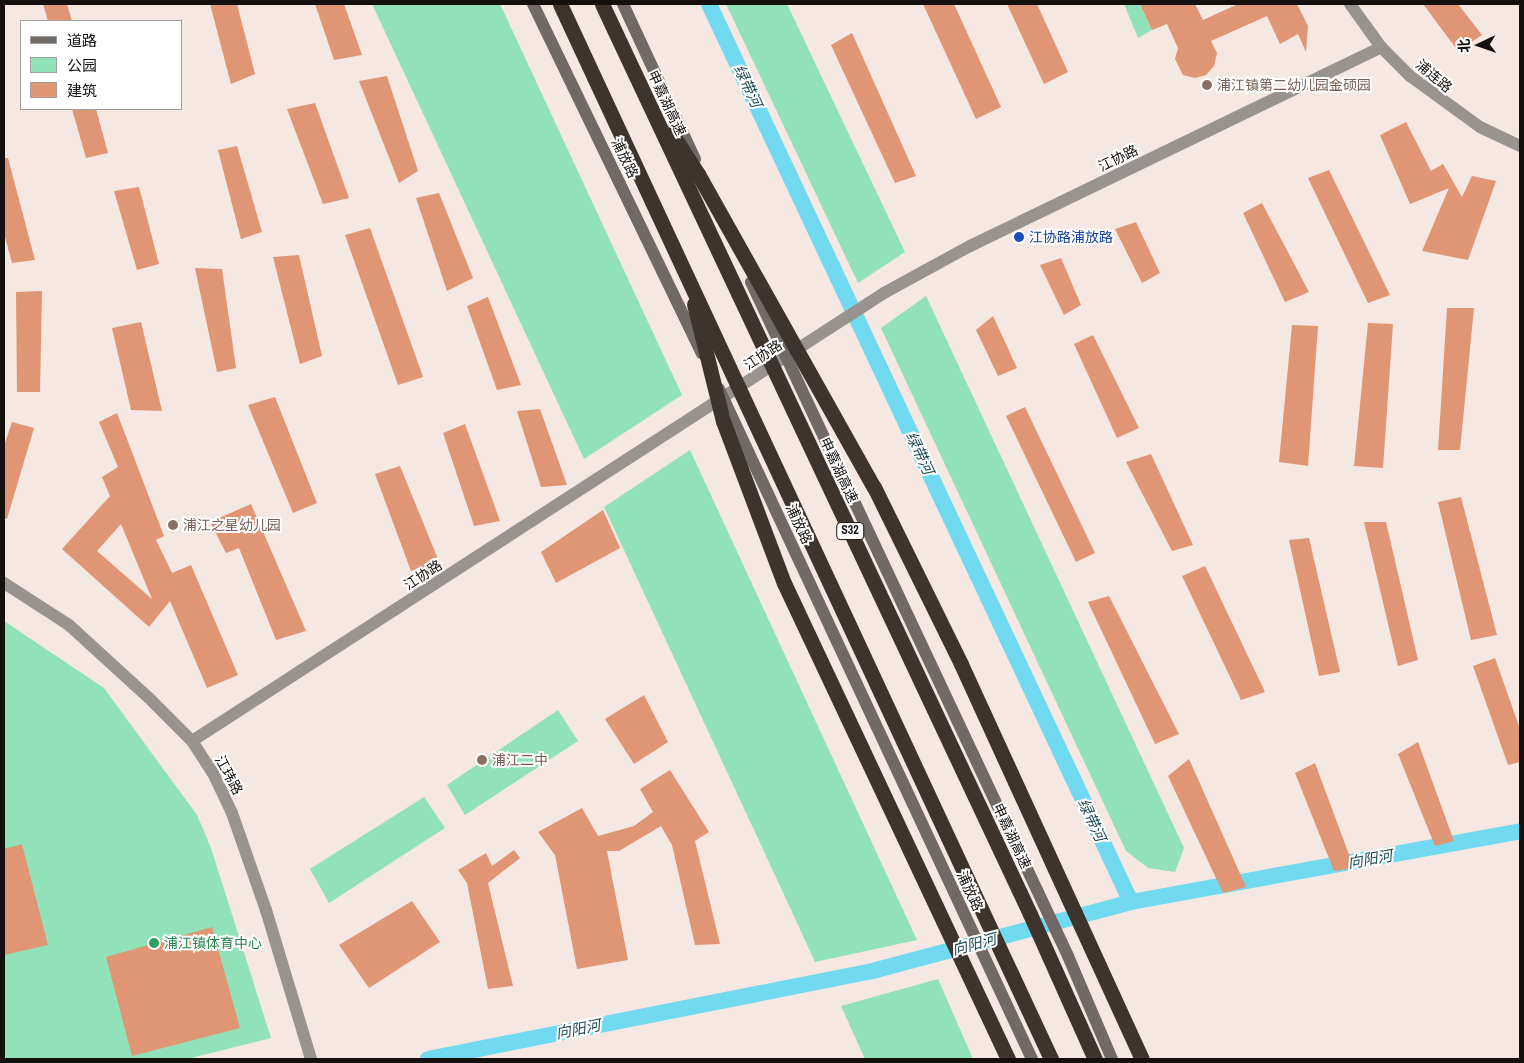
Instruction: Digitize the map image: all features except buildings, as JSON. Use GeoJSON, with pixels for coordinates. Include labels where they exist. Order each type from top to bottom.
{"type":"FeatureCollection","features":[{"type":"Feature","properties":{"kind":"highway"},"geometry":{"type":"LineString","coordinates":[[560,4],[685,269],[1051,1059]]}},
{"type":"Feature","properties":{"kind":"highway","name":"申嘉湖高速"},"geometry":{"type":"LineString","coordinates":[[602,4],[1030,914],[1095,1059]]}},
{"type":"Feature","properties":{"kind":"highway"},"geometry":{"type":"LineString","coordinates":[[640,83],[698,174],[874,487],[961,664],[1101,964],[1142,1059]]}},
{"type":"Feature","properties":{"kind":"highway"},"geometry":{"type":"LineString","coordinates":[[685,269],[723,421],[784,583],[1008,1059]]}},
{"type":"Feature","properties":{"kind":"main road","name":"浦放路"},"geometry":{"type":"LineString","coordinates":[[533,4],[724,398],[1032,1059]]}},
{"type":"Feature","properties":{"kind":"main road"},"geometry":{"type":"LineString","coordinates":[[623,4],[786,357],[1068,956],[1112,1059]]}},
{"type":"Feature","properties":{"kind":"street","name":"浦连路"},"geometry":{"type":"LineString","coordinates":[[1350,4],[1381,47],[1445,104],[1480,127],[1520,146]]}},
{"type":"Feature","properties":{"kind":"street","name":"江协路"},"geometry":{"type":"LineString","coordinates":[[192,741],[825,333],[884,293],[970,246],[1381,47]]}},
{"type":"Feature","properties":{"kind":"street","name":"江玮路"},"geometry":{"type":"LineString","coordinates":[[4,583],[69,625],[150,698],[192,741],[213,773],[232,813],[266,910],[311,1059]]}},
{"type":"Feature","properties":{"kind":"green space"},"geometry":{"type":"Polygon","coordinates":[[[372,4],[500,4],[682,395],[584,459],[372,4]]]}},
{"type":"Feature","properties":{"kind":"green space"},"geometry":{"type":"Polygon","coordinates":[[[726,4],[787,4],[905,252],[858,283],[726,4]]]}},
{"type":"Feature","properties":{"kind":"green space"},"geometry":{"type":"Polygon","coordinates":[[[1124,4],[1140,4],[1152,30],[1138,38],[1124,4]]]}},
{"type":"Feature","properties":{"kind":"green space"},"geometry":{"type":"Polygon","coordinates":[[[926,296],[1184,848],[1175,872],[1148,868],[1126,851],[881,328],[926,296]]]}},
{"type":"Feature","properties":{"kind":"green space"},"geometry":{"type":"Polygon","coordinates":[[[690,450],[917,940],[815,962],[604,507],[690,450]]]}},
{"type":"Feature","properties":{"kind":"green space"},"geometry":{"type":"Polygon","coordinates":[[[4,621],[104,688],[197,815],[211,848],[271,1038],[187,1059],[4,1059],[4,621]]]}},
{"type":"Feature","properties":{"kind":"green space"},"geometry":{"type":"Polygon","coordinates":[[[558,710],[578,741],[465,815],[447,785],[558,710]]]}},
{"type":"Feature","properties":{"kind":"green space"},"geometry":{"type":"Polygon","coordinates":[[[424,797],[445,828],[329,903],[310,869],[424,797]]]}},
{"type":"Feature","properties":{"kind":"green space"},"geometry":{"type":"Polygon","coordinates":[[[938,979],[973,1059],[865,1059],[841,1006],[938,979]]]}},
{"type":"Feature","properties":{"kind":"waterway","name":"绿带河"},"geometry":{"type":"LineString","coordinates":[[709,4],[1131,902]]}},
{"type":"Feature","properties":{"kind":"waterway","name":"向阳河"},"geometry":{"type":"LineString","coordinates":[[428,1059],[876,970],[1131,902],[1520,831]]}},
{"type":"Feature","properties":{"kind":"place","name":"浦江镇第二幼儿园金硕园"},"geometry":{"type":"Point","coordinates":[1207,85]}},
{"type":"Feature","properties":{"kind":"place","name":"江协路浦放路"},"geometry":{"type":"Point","coordinates":[1019,237]}},
{"type":"Feature","properties":{"kind":"place","name":"浦江之星幼儿园"},"geometry":{"type":"Point","coordinates":[173,525]}},
{"type":"Feature","properties":{"kind":"place","name":"浦江二中"},"geometry":{"type":"Point","coordinates":[482,760]}},
{"type":"Feature","properties":{"kind":"place","name":"浦江镇体育中心"},"geometry":{"type":"Point","coordinates":[154,943]}}]}
